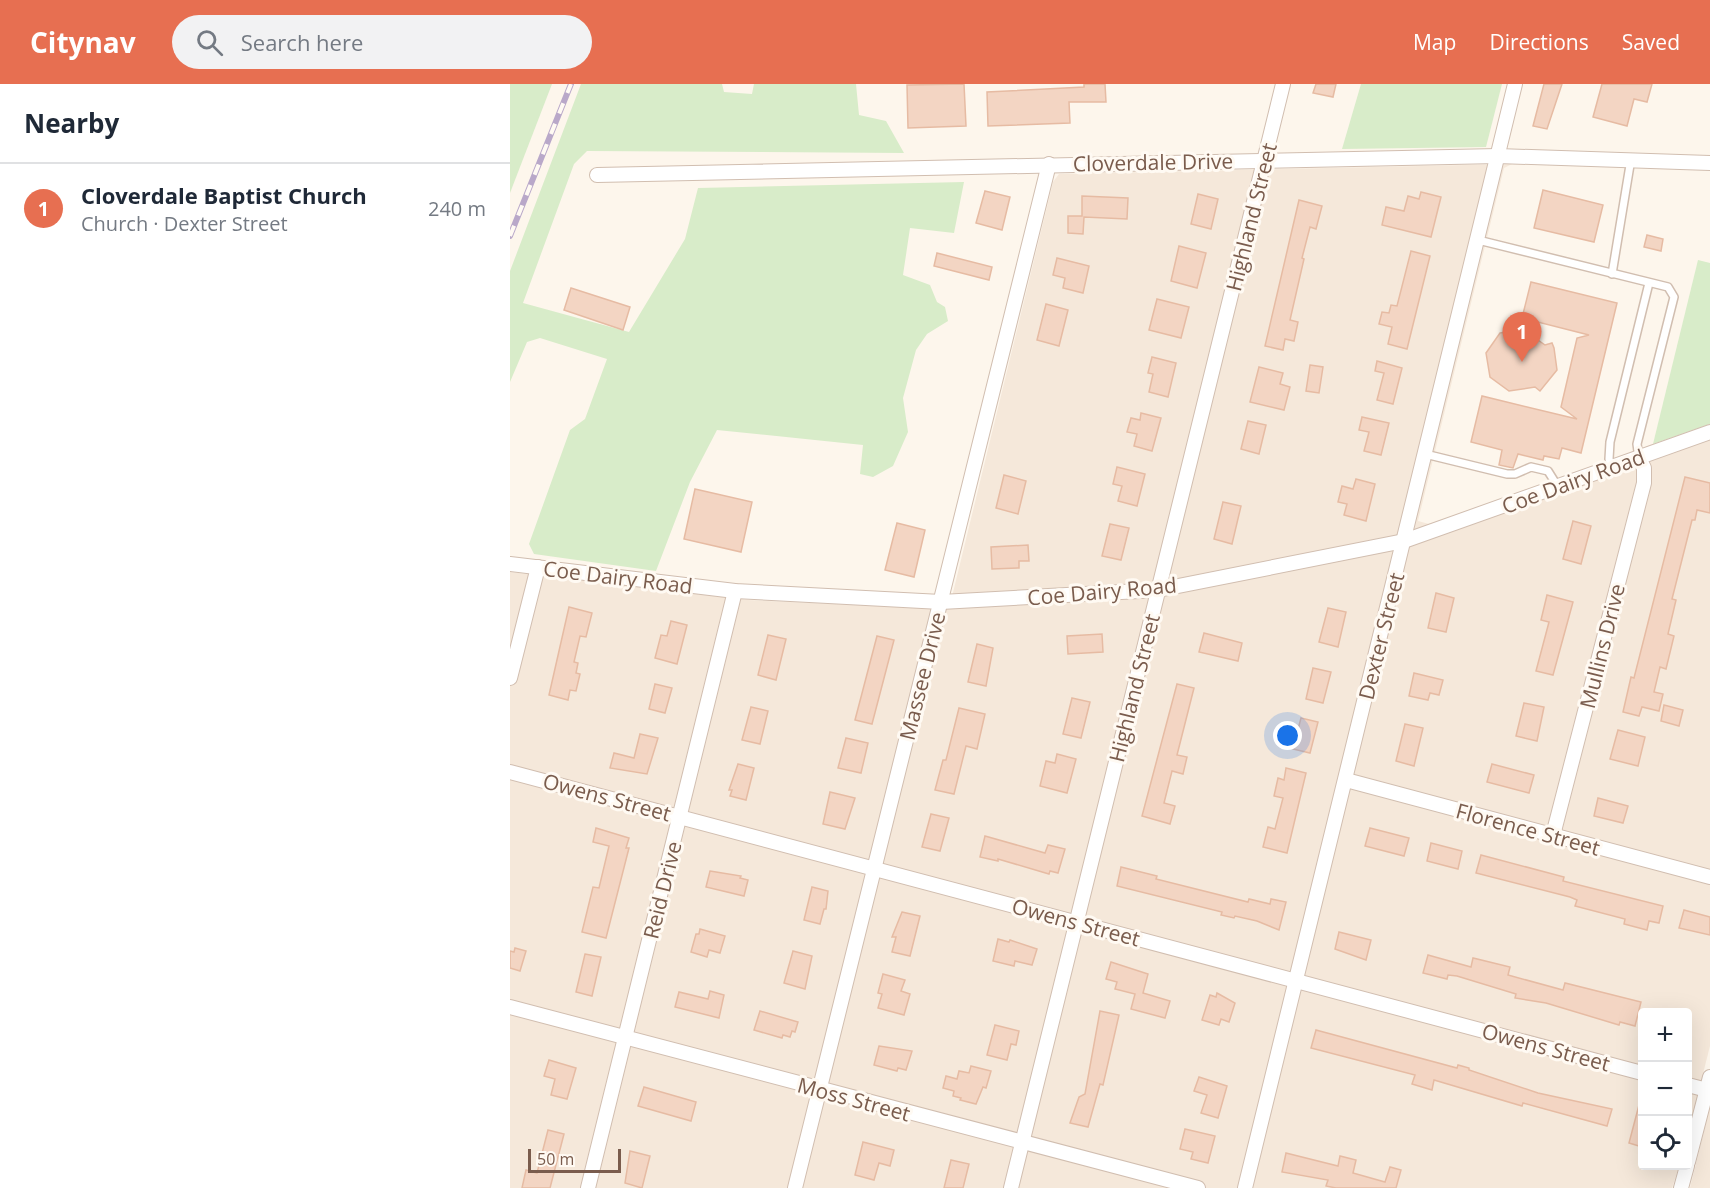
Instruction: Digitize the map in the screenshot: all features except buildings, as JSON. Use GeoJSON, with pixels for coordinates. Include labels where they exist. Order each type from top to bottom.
{"type":"FeatureCollection","features":[{"type":"Feature","properties":{"kind":"street","name":"Highland Street"},"geometry":{"type":"LineString","coordinates":[[1011,1188],[1283,84]]}},
{"type":"Feature","properties":{"kind":"street","name":"Dexter Street"},"geometry":{"type":"LineString","coordinates":[[1245,1188],[1515,84]]}},
{"type":"Feature","properties":{"kind":"street","name":"Cloverdale Drive"},"geometry":{"type":"LineString","coordinates":[[597,175],[1498,156],[1710,163]]}},
{"type":"Feature","properties":{"kind":"street","name":"Massee Drive"},"geometry":{"type":"LineString","coordinates":[[795,1188],[1049,164]]}},
{"type":"Feature","properties":{"kind":"street","name":"Coe Dairy Road"},"geometry":{"type":"LineString","coordinates":[[510,564],[735,591],[941,602],[1158,590],[1404,541],[1710,432]]}},
{"type":"Feature","properties":{"kind":"street","name":"Mullins Drive"},"geometry":{"type":"LineString","coordinates":[[1553,835],[1644,483],[1644,468],[1639,458]]}},
{"type":"Feature","properties":{"kind":"street"},"geometry":{"type":"LineString","coordinates":[[510,678],[538,567]]}},
{"type":"Feature","properties":{"kind":"street","name":"Reid Drive"},"geometry":{"type":"LineString","coordinates":[[588,1188],[735,591]]}},
{"type":"Feature","properties":{"kind":"street","name":"Owens Street"},"geometry":{"type":"LineString","coordinates":[[510,772],[1638,1072]]}},
{"type":"Feature","properties":{"kind":"street","name":"Florence Street"},"geometry":{"type":"LineString","coordinates":[[1346,780],[1710,877]]}},
{"type":"Feature","properties":{"kind":"street","name":"Moss Street"},"geometry":{"type":"LineString","coordinates":[[510,1007],[1198,1188]]}},
{"type":"Feature","properties":{"kind":"street"},"geometry":{"type":"LineString","coordinates":[[1692,1085],[1708,1083],[1692,1145]]}},
{"type":"Feature","properties":{"kind":"street"},"geometry":{"type":"LineString","coordinates":[[1681,1188],[1686,1170]]}},
{"type":"Feature","properties":{"kind":"lane"},"geometry":{"type":"LineString","coordinates":[[1612,274],[1631,159]]}},
{"type":"Feature","properties":{"kind":"lane"},"geometry":{"type":"LineString","coordinates":[[1478,240],[1668,287],[1672,291],[1674,297],[1637,444],[1639,458]]}},
{"type":"Feature","properties":{"kind":"lane"},"geometry":{"type":"LineString","coordinates":[[1612,467],[1609,459],[1610,442],[1649,283]]}},
{"type":"Feature","properties":{"kind":"lane"},"geometry":{"type":"LineString","coordinates":[[1425,454],[1507,474],[1515,474],[1531,467],[1548,471],[1558,487]]}},
{"type":"Feature","properties":{"kind":"shaded area"},"geometry":{"type":"Polygon","coordinates":[[[1512,164],[1504,168],[1418,521],[1429,524],[1710,424],[1710,1046],[1692,1117],[1692,1008],[1638,1008],[1638,1170],[1678,1170],[1672,1188],[510,1188],[510,572],[748,600],[949,609],[1053,182],[1059,174],[1512,164]]]}},
{"type":"Feature","properties":{"kind":"shaded area"},"geometry":{"type":"Polygon","coordinates":[[[1710,1107],[1710,1188],[1690,1188],[1710,1107]]]}},
{"type":"Feature","properties":{"kind":"green space"},"geometry":{"type":"Polygon","coordinates":[[[510,84],[552,84],[510,193],[510,84]]]}},
{"type":"Feature","properties":{"kind":"green space"},"geometry":{"type":"Polygon","coordinates":[[[581,84],[722,84],[724,92],[752,94],[754,84],[856,84],[859,115],[886,121],[904,153],[587,151],[574,164],[523,303],[629,332],[685,239],[698,188],[964,182],[954,233],[910,228],[903,275],[930,285],[937,302],[945,307],[948,321],[927,334],[916,350],[903,398],[908,432],[893,466],[873,477],[860,474],[863,445],[717,430],[690,482],[656,571],[534,554],[529,544],[570,430],[585,419],[607,359],[540,338],[527,342],[510,382],[510,271],[581,84]]]}},
{"type":"Feature","properties":{"kind":"green space"},"geometry":{"type":"Polygon","coordinates":[[[1361,84],[1502,84],[1486,147],[1342,149],[1361,84]]]}},
{"type":"Feature","properties":{"kind":"green space"},"geometry":{"type":"Polygon","coordinates":[[[1698,260],[1710,263],[1710,424],[1653,444],[1698,260]]]}},
{"type":"Feature","properties":{"kind":"railway"},"geometry":{"type":"LineString","coordinates":[[510,236],[571,84]]}},
{"type":"Feature","properties":{"kind":"place","name":"Cloverdale Baptist Church"},"geometry":{"type":"Point","coordinates":[1522,362]}}]}
